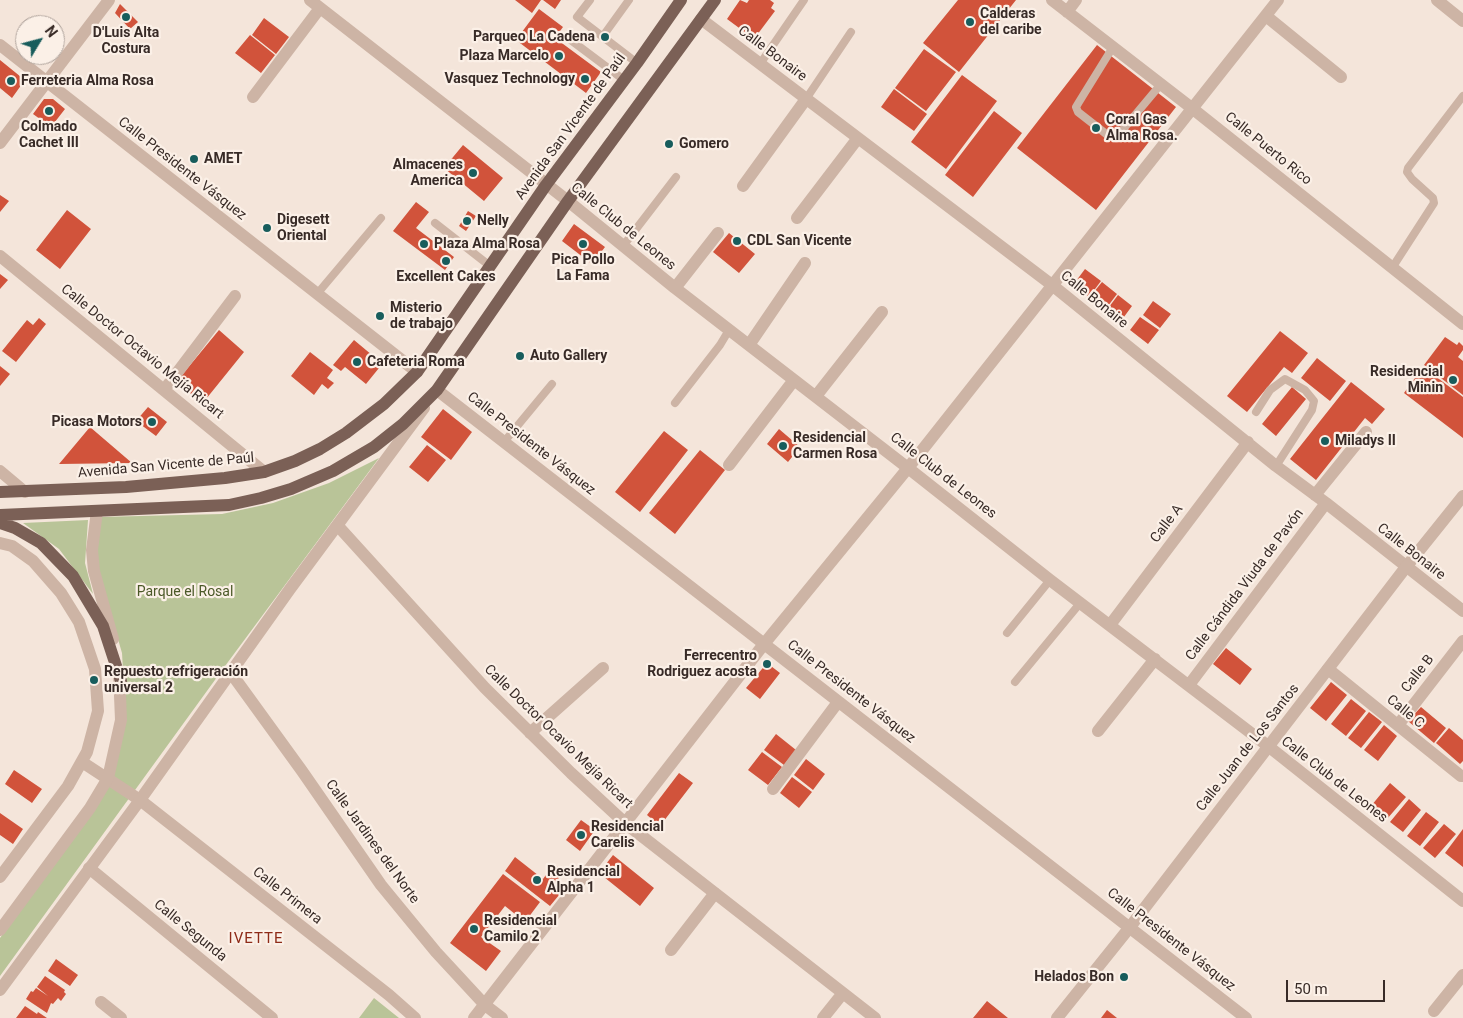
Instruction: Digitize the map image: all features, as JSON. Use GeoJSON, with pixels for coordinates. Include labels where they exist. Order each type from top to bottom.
{"type":"FeatureCollection","features":[{"type":"Feature","properties":{"kind":"main road","name":"Avenida San Vicente de Paúl"},"geometry":{"type":"LineString","coordinates":[[0,492],[126,487],[225,478],[264,472],[295,461],[320,449],[346,433],[384,404],[417,372],[546,185],[637,63],[681,0]]}},
{"type":"Feature","properties":{"kind":"main road"},"geometry":{"type":"LineString","coordinates":[[0,515],[229,505],[291,489],[333,471],[374,447],[403,424],[437,390],[568,201],[715,0]]}},
{"type":"Feature","properties":{"kind":"main road"},"geometry":{"type":"LineString","coordinates":[[0,523],[15,528],[41,543],[73,576],[102,626],[120,682]]}},
{"type":"Feature","properties":{"kind":"street"},"geometry":{"type":"LineString","coordinates":[[0,143],[109,0]]}},
{"type":"Feature","properties":{"kind":"street","name":"Calle Puerto Rico"},"geometry":{"type":"LineString","coordinates":[[1052,0],[1193,109],[1463,324]]}},
{"type":"Feature","properties":{"kind":"street"},"geometry":{"type":"LineString","coordinates":[[1067,12],[1076,0]]}},
{"type":"Feature","properties":{"kind":"street"},"geometry":{"type":"LineString","coordinates":[[474,1018],[764,644],[908,468],[1278,0]]}},
{"type":"Feature","properties":{"kind":"street"},"geometry":{"type":"LineString","coordinates":[[1436,0],[1463,21]]}},
{"type":"Feature","properties":{"kind":"street"},"geometry":{"type":"LineString","coordinates":[[253,97],[315,4]]}},
{"type":"Feature","properties":{"kind":"street","name":"Calle Club de Leones"},"geometry":{"type":"LineString","coordinates":[[315,4],[568,201],[675,288],[1050,580],[1268,746],[1463,901]]}},
{"type":"Feature","properties":{"kind":"street"},"geometry":{"type":"LineString","coordinates":[[1266,16],[1341,77]]}},
{"type":"Feature","properties":{"kind":"street","name":"Calle Bonaire"},"geometry":{"type":"LineString","coordinates":[[701,19],[1052,285],[1276,466],[1463,611]]}},
{"type":"Feature","properties":{"kind":"street","name":"Calle Presidente Vásquez"},"geometry":{"type":"LineString","coordinates":[[0,44],[417,372]]}},
{"type":"Feature","properties":{"kind":"street"},"geometry":{"type":"LineString","coordinates":[[743,186],[806,99]]}},
{"type":"Feature","properties":{"kind":"street"},"geometry":{"type":"LineString","coordinates":[[798,218],[858,138]]}},
{"type":"Feature","properties":{"kind":"street"},"geometry":{"type":"LineString","coordinates":[[675,288],[718,233]]}},
{"type":"Feature","properties":{"kind":"street","name":"Calle Doctor Octavio Mejía Ricart"},"geometry":{"type":"LineString","coordinates":[[0,256],[264,472]]}},
{"type":"Feature","properties":{"kind":"street"},"geometry":{"type":"LineString","coordinates":[[748,345],[805,263]]}},
{"type":"Feature","properties":{"kind":"street"},"geometry":{"type":"LineString","coordinates":[[164,390],[235,296]]}},
{"type":"Feature","properties":{"kind":"street"},"geometry":{"type":"LineString","coordinates":[[816,396],[882,312]]}},
{"type":"Feature","properties":{"kind":"street"},"geometry":{"type":"LineString","coordinates":[[729,465],[794,380]]}},
{"type":"Feature","properties":{"kind":"street"},"geometry":{"type":"LineString","coordinates":[[0,990],[140,800],[290,589],[437,390]]}},
{"type":"Feature","properties":{"kind":"street","name":"Calle Presidente Vásquez"},"geometry":{"type":"LineString","coordinates":[[437,390],[1130,926],[1246,1018]]}},
{"type":"Feature","properties":{"kind":"street","name":"Calle Cándida Viuda de Pavón"},"geometry":{"type":"LineString","coordinates":[[1188,685],[1321,499],[1366,432]]}},
{"type":"Feature","properties":{"kind":"street","name":"Calle A"},"geometry":{"type":"LineString","coordinates":[[1110,625],[1248,442]]}},
{"type":"Feature","properties":{"kind":"street"},"geometry":{"type":"LineString","coordinates":[[0,472],[25,492]]}},
{"type":"Feature","properties":{"kind":"street","name":"Calle Juan de Los Santos"},"geometry":{"type":"LineString","coordinates":[[1057,1018],[1463,496]]}},
{"type":"Feature","properties":{"kind":"street"},"geometry":{"type":"LineString","coordinates":[[0,930],[90,808],[108,778],[121,720],[120,682],[116,651],[94,571],[92,550],[97,511]]}},
{"type":"Feature","properties":{"kind":"street","name":"Calle Doctor Ocavio Mejía Ricart"},"geometry":{"type":"LineString","coordinates":[[338,526],[485,688],[625,822],[875,1018]]}},
{"type":"Feature","properties":{"kind":"street"},"geometry":{"type":"LineString","coordinates":[[0,543],[12,546],[34,561],[61,593],[79,622],[94,670],[98,711],[87,752],[68,786],[0,877]]}},
{"type":"Feature","properties":{"kind":"street","name":"Calle B"},"geometry":{"type":"LineString","coordinates":[[1398,726],[1463,641]]}},
{"type":"Feature","properties":{"kind":"street"},"geometry":{"type":"LineString","coordinates":[[1098,731],[1155,659]]}},
{"type":"Feature","properties":{"kind":"street"},"geometry":{"type":"LineString","coordinates":[[530,733],[603,668]]}},
{"type":"Feature","properties":{"kind":"street","name":"Calle C"},"geometry":{"type":"LineString","coordinates":[[1328,669],[1463,776]]}},
{"type":"Feature","properties":{"kind":"street","name":"Calle Jardines del Norte"},"geometry":{"type":"LineString","coordinates":[[231,673],[381,884],[436,952],[485,1005],[502,1018]]}},
{"type":"Feature","properties":{"kind":"street"},"geometry":{"type":"LineString","coordinates":[[773,789],[838,702]]}},
{"type":"Feature","properties":{"kind":"street","name":"Calle Primera"},"geometry":{"type":"LineString","coordinates":[[82,762],[140,800],[389,995],[415,1018]]}},
{"type":"Feature","properties":{"kind":"street","name":"Calle Segunda"},"geometry":{"type":"LineString","coordinates":[[89,868],[272,1018]]}},
{"type":"Feature","properties":{"kind":"street"},"geometry":{"type":"LineString","coordinates":[[671,950],[715,893]]}},
{"type":"Feature","properties":{"kind":"street"},"geometry":{"type":"LineString","coordinates":[[1434,1011],[1463,974]]}},
{"type":"Feature","properties":{"kind":"street"},"geometry":{"type":"LineString","coordinates":[[823,1018],[843,993]]}},
{"type":"Feature","properties":{"kind":"street"},"geometry":{"type":"LineString","coordinates":[[101,1002],[121,1018]]}},
{"type":"Feature","properties":{"kind":"lane"},"geometry":{"type":"LineString","coordinates":[[590,0],[577,17],[637,63]]}},
{"type":"Feature","properties":{"kind":"lane"},"geometry":{"type":"LineString","coordinates":[[603,36],[629,0]]}},
{"type":"Feature","properties":{"kind":"lane"},"geometry":{"type":"LineString","coordinates":[[760,64],[804,0]]}},
{"type":"Feature","properties":{"kind":"lane"},"geometry":{"type":"LineString","coordinates":[[806,99],[851,32]]}},
{"type":"Feature","properties":{"kind":"lane"},"geometry":{"type":"LineString","coordinates":[[568,38],[624,80]]}},
{"type":"Feature","properties":{"kind":"lane"},"geometry":{"type":"LineString","coordinates":[[1113,47],[1076,107],[1078,112],[1110,137],[1115,136],[1120,133],[1160,84]]}},
{"type":"Feature","properties":{"kind":"lane"},"geometry":{"type":"LineString","coordinates":[[1392,268],[1434,203],[1433,198],[1412,179],[1407,172],[1408,168],[1463,96]]}},
{"type":"Feature","properties":{"kind":"lane"},"geometry":{"type":"LineString","coordinates":[[623,246],[676,178]]}},
{"type":"Feature","properties":{"kind":"lane"},"geometry":{"type":"LineString","coordinates":[[317,294],[381,218]]}},
{"type":"Feature","properties":{"kind":"lane"},"geometry":{"type":"LineString","coordinates":[[435,223],[490,266]]}},
{"type":"Feature","properties":{"kind":"lane"},"geometry":{"type":"LineString","coordinates":[[675,403],[720,345],[729,330]]}},
{"type":"Feature","properties":{"kind":"lane"},"geometry":{"type":"LineString","coordinates":[[1256,412],[1270,390],[1285,379],[1305,390],[1314,401],[1312,410],[1276,466]]}},
{"type":"Feature","properties":{"kind":"lane"},"geometry":{"type":"LineString","coordinates":[[504,442],[552,384]]}},
{"type":"Feature","properties":{"kind":"lane"},"geometry":{"type":"LineString","coordinates":[[1007,633],[1050,580]]}},
{"type":"Feature","properties":{"kind":"lane"},"geometry":{"type":"LineString","coordinates":[[1015,682],[1080,602]]}},
{"type":"Feature","properties":{"kind":"green space","name":"Parque el Rosal"},"geometry":{"type":"Polygon","coordinates":[[[379,458],[0,976],[0,938],[108,788],[123,670],[122,653],[98,570],[97,551],[100,517],[222,514],[273,503],[329,483],[379,458]]]}},
{"type":"Feature","properties":{"kind":"green space"},"geometry":{"type":"Polygon","coordinates":[[[88,520],[85,563],[93,594],[59,549],[23,523],[88,520]]]}},
{"type":"Feature","properties":{"kind":"green space"},"geometry":{"type":"Polygon","coordinates":[[[374,998],[399,1018],[359,1018],[374,998]]]}},
{"type":"Feature","properties":{"kind":"building"},"geometry":{"type":"Polygon","coordinates":[[[515,0],[541,0],[532,13],[515,0]]]}},
{"type":"Feature","properties":{"kind":"building"},"geometry":{"type":"Polygon","coordinates":[[[543,0],[561,0],[555,9],[543,0]]]}},
{"type":"Feature","properties":{"kind":"building"},"geometry":{"type":"Polygon","coordinates":[[[740,0],[747,3],[749,0],[770,0],[774,3],[771,8],[775,11],[754,39],[727,19],[740,0]]]}},
{"type":"Feature","properties":{"kind":"building","name":"Calderas del caribe"},"geometry":{"type":"Polygon","coordinates":[[[958,0],[1016,0],[959,72],[923,43],[958,0]]]}},
{"type":"Feature","properties":{"kind":"building","name":"D'Luis Alta Costura"},"geometry":{"type":"Polygon","coordinates":[[[120,4],[138,22],[130,29],[115,13],[120,4]]]}},
{"type":"Feature","properties":{"kind":"building","name":"Plaza Marcelo"},"geometry":{"type":"Polygon","coordinates":[[[539,9],[563,27],[555,38],[601,72],[586,93],[516,40],[539,9]]]}},
{"type":"Feature","properties":{"kind":"building"},"geometry":{"type":"Polygon","coordinates":[[[264,18],[289,37],[276,54],[252,35],[264,18]]]}},
{"type":"Feature","properties":{"kind":"building"},"geometry":{"type":"Polygon","coordinates":[[[250,35],[275,55],[261,73],[235,53],[250,35]]]}},
{"type":"Feature","properties":{"kind":"building","name":"Coral Gas Alma Rosa."},"geometry":{"type":"Polygon","coordinates":[[[1097,45],[1176,107],[1096,210],[1017,148],[1097,45]]]}},
{"type":"Feature","properties":{"kind":"building"},"geometry":{"type":"Polygon","coordinates":[[[924,49],[956,72],[926,111],[895,88],[924,49]]]}},
{"type":"Feature","properties":{"kind":"building","name":"Ferreteria Alma Rosa"},"geometry":{"type":"Polygon","coordinates":[[[0,60],[21,77],[22,84],[12,98],[0,88],[0,60]]]}},
{"type":"Feature","properties":{"kind":"building"},"geometry":{"type":"Polygon","coordinates":[[[962,75],[997,101],[946,169],[911,142],[962,75]]]}},
{"type":"Feature","properties":{"kind":"building"},"geometry":{"type":"Polygon","coordinates":[[[894,89],[927,114],[914,131],[881,107],[894,89]]]}},
{"type":"Feature","properties":{"kind":"building","name":"Colmado Cachet III"},"geometry":{"type":"Polygon","coordinates":[[[44,99],[53,99],[65,109],[51,127],[33,114],[44,99]]]}},
{"type":"Feature","properties":{"kind":"building"},"geometry":{"type":"Polygon","coordinates":[[[994,111],[1022,133],[973,197],[945,175],[994,111]]]}},
{"type":"Feature","properties":{"kind":"building","name":"Almacenes America"},"geometry":{"type":"Polygon","coordinates":[[[463,145],[503,178],[484,201],[444,168],[463,145]]]}},
{"type":"Feature","properties":{"kind":"building"},"geometry":{"type":"Polygon","coordinates":[[[0,195],[9,201],[0,212],[0,195]]]}},
{"type":"Feature","properties":{"kind":"building","name":"Plaza Alma Rosa"},"geometry":{"type":"Polygon","coordinates":[[[416,202],[429,212],[416,228],[454,257],[445,270],[393,231],[416,202]]]}},
{"type":"Feature","properties":{"kind":"building"},"geometry":{"type":"Polygon","coordinates":[[[67,210],[91,229],[60,269],[36,250],[67,210]]]}},
{"type":"Feature","properties":{"kind":"building","name":"Nelly"},"geometry":{"type":"Polygon","coordinates":[[[468,211],[476,216],[466,231],[459,226],[468,211]]]}},
{"type":"Feature","properties":{"kind":"building","name":"Pica Pollo La Fama"},"geometry":{"type":"Polygon","coordinates":[[[574,224],[605,247],[592,264],[562,241],[574,224]]]}},
{"type":"Feature","properties":{"kind":"building"},"geometry":{"type":"Polygon","coordinates":[[[729,233],[755,254],[739,273],[713,252],[729,233]]]}},
{"type":"Feature","properties":{"kind":"building"},"geometry":{"type":"Polygon","coordinates":[[[1085,269],[1101,281],[1089,297],[1073,285],[1085,269]]]}},
{"type":"Feature","properties":{"kind":"building"},"geometry":{"type":"Polygon","coordinates":[[[0,274],[8,280],[0,289],[0,274]]]}},
{"type":"Feature","properties":{"kind":"building"},"geometry":{"type":"Polygon","coordinates":[[[1102,282],[1117,294],[1105,310],[1089,298],[1102,282]]]}},
{"type":"Feature","properties":{"kind":"building"},"geometry":{"type":"Polygon","coordinates":[[[1118,295],[1132,306],[1121,321],[1106,311],[1118,295]]]}},
{"type":"Feature","properties":{"kind":"building"},"geometry":{"type":"Polygon","coordinates":[[[1153,301],[1171,314],[1160,328],[1143,315],[1153,301]]]}},
{"type":"Feature","properties":{"kind":"building"},"geometry":{"type":"Polygon","coordinates":[[[1140,317],[1159,330],[1148,344],[1130,330],[1140,317]]]}},
{"type":"Feature","properties":{"kind":"building"},"geometry":{"type":"Polygon","coordinates":[[[39,318],[46,324],[16,362],[2,351],[27,320],[33,325],[39,318]]]}},
{"type":"Feature","properties":{"kind":"building"},"geometry":{"type":"Polygon","coordinates":[[[219,330],[244,352],[202,404],[177,381],[219,330]]]}},
{"type":"Feature","properties":{"kind":"building"},"geometry":{"type":"Polygon","coordinates":[[[1280,331],[1308,353],[1292,373],[1284,367],[1247,412],[1227,396],[1280,331]]]}},
{"type":"Feature","properties":{"kind":"building","name":"Residencial Minin"},"geometry":{"type":"Polygon","coordinates":[[[1445,337],[1457,345],[1459,342],[1463,346],[1463,350],[1458,357],[1463,361],[1463,395],[1424,365],[1445,337]]]}},
{"type":"Feature","properties":{"kind":"building","name":"Cafeteria Roma"},"geometry":{"type":"Polygon","coordinates":[[[354,340],[378,360],[379,368],[366,384],[345,367],[341,371],[333,365],[354,340]]]}},
{"type":"Feature","properties":{"kind":"building"},"geometry":{"type":"Polygon","coordinates":[[[310,352],[333,370],[327,378],[334,383],[328,389],[322,384],[314,395],[291,376],[310,352]]]}},
{"type":"Feature","properties":{"kind":"building"},"geometry":{"type":"Polygon","coordinates":[[[1317,358],[1346,381],[1330,401],[1301,378],[1317,358]]]}},
{"type":"Feature","properties":{"kind":"building"},"geometry":{"type":"Polygon","coordinates":[[[0,366],[10,374],[0,386],[0,366]]]}},
{"type":"Feature","properties":{"kind":"building"},"geometry":{"type":"Polygon","coordinates":[[[1423,367],[1463,397],[1463,438],[1404,393],[1423,367]]]}},
{"type":"Feature","properties":{"kind":"building","name":"Miladys II"},"geometry":{"type":"Polygon","coordinates":[[[1351,382],[1385,409],[1372,424],[1365,418],[1316,480],[1290,459],[1351,382]]]}},
{"type":"Feature","properties":{"kind":"building"},"geometry":{"type":"Polygon","coordinates":[[[1292,387],[1306,399],[1276,436],[1262,424],[1292,387]]]}},
{"type":"Feature","properties":{"kind":"building","name":"Picasa Motors"},"geometry":{"type":"Polygon","coordinates":[[[148,407],[167,422],[156,436],[136,421],[148,407]]]}},
{"type":"Feature","properties":{"kind":"building"},"geometry":{"type":"Polygon","coordinates":[[[443,409],[472,432],[451,460],[421,437],[443,409]]]}},
{"type":"Feature","properties":{"kind":"building"},"geometry":{"type":"Polygon","coordinates":[[[90,427],[132,463],[59,464],[90,427]]]}},
{"type":"Feature","properties":{"kind":"building","name":"Residencial Carmen Rosa"},"geometry":{"type":"Polygon","coordinates":[[[779,429],[800,447],[788,462],[767,444],[779,429]]]}},
{"type":"Feature","properties":{"kind":"building"},"geometry":{"type":"Polygon","coordinates":[[[664,431],[688,450],[640,512],[615,492],[664,431]]]}},
{"type":"Feature","properties":{"kind":"building"},"geometry":{"type":"Polygon","coordinates":[[[427,445],[446,460],[428,482],[409,467],[427,445]]]}},
{"type":"Feature","properties":{"kind":"building"},"geometry":{"type":"Polygon","coordinates":[[[700,450],[725,470],[675,534],[649,513],[700,450]]]}},
{"type":"Feature","properties":{"kind":"building"},"geometry":{"type":"Polygon","coordinates":[[[1226,648],[1252,669],[1240,685],[1213,664],[1226,648]]]}},
{"type":"Feature","properties":{"kind":"building"},"geometry":{"type":"Polygon","coordinates":[[[767,663],[780,673],[760,699],[746,688],[767,663]]]}},
{"type":"Feature","properties":{"kind":"building"},"geometry":{"type":"Polygon","coordinates":[[[1331,682],[1347,695],[1326,721],[1310,708],[1331,682]]]}},
{"type":"Feature","properties":{"kind":"building"},"geometry":{"type":"Polygon","coordinates":[[[1351,699],[1366,711],[1346,736],[1331,724],[1351,699]]]}},
{"type":"Feature","properties":{"kind":"building"},"geometry":{"type":"Polygon","coordinates":[[[1421,707],[1446,728],[1434,743],[1408,721],[1421,707]]]}},
{"type":"Feature","properties":{"kind":"building"},"geometry":{"type":"Polygon","coordinates":[[[1369,712],[1382,722],[1361,748],[1348,738],[1369,712]]]}},
{"type":"Feature","properties":{"kind":"building"},"geometry":{"type":"Polygon","coordinates":[[[1384,725],[1397,736],[1378,761],[1364,750],[1384,725]]]}},
{"type":"Feature","properties":{"kind":"building"},"geometry":{"type":"Polygon","coordinates":[[[1449,728],[1463,740],[1463,761],[1460,764],[1436,743],[1449,728]]]}},
{"type":"Feature","properties":{"kind":"building"},"geometry":{"type":"Polygon","coordinates":[[[776,734],[796,750],[784,765],[764,750],[776,734]]]}},
{"type":"Feature","properties":{"kind":"building"},"geometry":{"type":"Polygon","coordinates":[[[762,752],[782,767],[768,785],[748,770],[762,752]]]}},
{"type":"Feature","properties":{"kind":"building"},"geometry":{"type":"Polygon","coordinates":[[[806,759],[825,774],[813,790],[794,775],[806,759]]]}},
{"type":"Feature","properties":{"kind":"building"},"geometry":{"type":"Polygon","coordinates":[[[14,770],[42,789],[32,803],[5,784],[14,770]]]}},
{"type":"Feature","properties":{"kind":"building"},"geometry":{"type":"Polygon","coordinates":[[[679,773],[693,783],[660,826],[647,815],[679,773]]]}},
{"type":"Feature","properties":{"kind":"building"},"geometry":{"type":"Polygon","coordinates":[[[792,777],[812,792],[799,808],[780,793],[792,777]]]}},
{"type":"Feature","properties":{"kind":"building"},"geometry":{"type":"Polygon","coordinates":[[[1390,783],[1406,797],[1387,819],[1371,806],[1390,783]]]}},
{"type":"Feature","properties":{"kind":"building"},"geometry":{"type":"Polygon","coordinates":[[[1409,799],[1421,810],[1403,832],[1390,822],[1409,799]]]}},
{"type":"Feature","properties":{"kind":"building"},"geometry":{"type":"Polygon","coordinates":[[[1426,812],[1439,822],[1420,846],[1407,836],[1426,812]]]}},
{"type":"Feature","properties":{"kind":"building"},"geometry":{"type":"Polygon","coordinates":[[[0,813],[23,829],[13,844],[0,835],[0,813]]]}},
{"type":"Feature","properties":{"kind":"building","name":"Residencial Carelis"},"geometry":{"type":"Polygon","coordinates":[[[581,820],[595,830],[580,851],[566,840],[581,820]]]}},
{"type":"Feature","properties":{"kind":"building"},"geometry":{"type":"Polygon","coordinates":[[[1444,824],[1456,834],[1435,858],[1423,848],[1444,824]]]}},
{"type":"Feature","properties":{"kind":"building"},"geometry":{"type":"Polygon","coordinates":[[[1463,829],[1463,867],[1445,853],[1463,829]]]}},
{"type":"Feature","properties":{"kind":"building"},"geometry":{"type":"Polygon","coordinates":[[[613,855],[654,888],[640,906],[599,873],[613,855]]]}},
{"type":"Feature","properties":{"kind":"building","name":"Residencial Alpha 1"},"geometry":{"type":"Polygon","coordinates":[[[515,857],[543,879],[554,864],[564,871],[556,882],[564,889],[550,906],[505,871],[515,857]]]}},
{"type":"Feature","properties":{"kind":"building","name":"Residencial Camilo 2"},"geometry":{"type":"Polygon","coordinates":[[[503,874],[540,902],[525,922],[505,906],[481,937],[501,951],[486,971],[450,943],[503,874]]]}},
{"type":"Feature","properties":{"kind":"building"},"geometry":{"type":"Polygon","coordinates":[[[56,959],[78,975],[70,986],[48,971],[56,959]]]}},
{"type":"Feature","properties":{"kind":"building"},"geometry":{"type":"Polygon","coordinates":[[[45,976],[65,990],[66,994],[61,1001],[58,998],[53,1004],[51,1003],[47,1013],[26,999],[31,991],[33,992],[36,988],[48,996],[37,987],[45,976]]]}},
{"type":"Feature","properties":{"kind":"building"},"geometry":{"type":"Polygon","coordinates":[[[987,1001],[1008,1018],[973,1018],[987,1001]]]}},
{"type":"Feature","properties":{"kind":"building"},"geometry":{"type":"Polygon","coordinates":[[[25,1006],[37,1014],[38,1012],[47,1018],[16,1018],[25,1006]]]}},
{"type":"Feature","properties":{"kind":"building"},"geometry":{"type":"Polygon","coordinates":[[[1107,1010],[1117,1018],[1101,1018],[1107,1010]]]}},
{"type":"Feature","properties":{"kind":"place","name":"D'Luis Alta Costura"},"geometry":{"type":"Point","coordinates":[126,17]}},
{"type":"Feature","properties":{"kind":"place","name":"Calderas del caribe"},"geometry":{"type":"Point","coordinates":[970,22]}},
{"type":"Feature","properties":{"kind":"place","name":"Parqueo La Cadena"},"geometry":{"type":"Point","coordinates":[605,37]}},
{"type":"Feature","properties":{"kind":"place","name":"Plaza Marcelo"},"geometry":{"type":"Point","coordinates":[559,56]}},
{"type":"Feature","properties":{"kind":"place","name":"Vasquez Technology"},"geometry":{"type":"Point","coordinates":[585,79]}},
{"type":"Feature","properties":{"kind":"place","name":"Ferreteria Alma Rosa"},"geometry":{"type":"Point","coordinates":[11,81]}},
{"type":"Feature","properties":{"kind":"place","name":"Colmado Cachet III"},"geometry":{"type":"Point","coordinates":[49,111]}},
{"type":"Feature","properties":{"kind":"place","name":"Coral Gas Alma Rosa."},"geometry":{"type":"Point","coordinates":[1096,128]}},
{"type":"Feature","properties":{"kind":"place","name":"Gomero"},"geometry":{"type":"Point","coordinates":[669,144]}},
{"type":"Feature","properties":{"kind":"place","name":"AMET"},"geometry":{"type":"Point","coordinates":[194,159]}},
{"type":"Feature","properties":{"kind":"place","name":"Almacenes America"},"geometry":{"type":"Point","coordinates":[473,173]}},
{"type":"Feature","properties":{"kind":"place","name":"Nelly"},"geometry":{"type":"Point","coordinates":[467,221]}},
{"type":"Feature","properties":{"kind":"place","name":"Digesett Oriental"},"geometry":{"type":"Point","coordinates":[267,228]}},
{"type":"Feature","properties":{"kind":"place","name":"CDL San Vicente"},"geometry":{"type":"Point","coordinates":[737,241]}},
{"type":"Feature","properties":{"kind":"place","name":"Plaza Alma Rosa"},"geometry":{"type":"Point","coordinates":[424,244]}},
{"type":"Feature","properties":{"kind":"place","name":"Pica Pollo La Fama"},"geometry":{"type":"Point","coordinates":[583,244]}},
{"type":"Feature","properties":{"kind":"place","name":"Excellent Cakes"},"geometry":{"type":"Point","coordinates":[446,261]}},
{"type":"Feature","properties":{"kind":"place","name":"Misterio de trabajo"},"geometry":{"type":"Point","coordinates":[380,316]}},
{"type":"Feature","properties":{"kind":"place","name":"Auto Gallery"},"geometry":{"type":"Point","coordinates":[520,356]}},
{"type":"Feature","properties":{"kind":"place","name":"Cafeteria Roma"},"geometry":{"type":"Point","coordinates":[357,362]}},
{"type":"Feature","properties":{"kind":"place","name":"Residencial Minin"},"geometry":{"type":"Point","coordinates":[1453,380]}},
{"type":"Feature","properties":{"kind":"place","name":"Picasa Motors"},"geometry":{"type":"Point","coordinates":[152,422]}},
{"type":"Feature","properties":{"kind":"place","name":"Miladys II"},"geometry":{"type":"Point","coordinates":[1325,441]}},
{"type":"Feature","properties":{"kind":"place","name":"Residencial Carmen Rosa"},"geometry":{"type":"Point","coordinates":[783,446]}},
{"type":"Feature","properties":{"kind":"place","name":"Ferrecentro Rodriguez acosta"},"geometry":{"type":"Point","coordinates":[767,664]}},
{"type":"Feature","properties":{"kind":"place","name":"Repuesto refrigeración universal 2"},"geometry":{"type":"Point","coordinates":[94,680]}},
{"type":"Feature","properties":{"kind":"place","name":"Residencial Carelis"},"geometry":{"type":"Point","coordinates":[581,835]}},
{"type":"Feature","properties":{"kind":"place","name":"Residencial Alpha 1"},"geometry":{"type":"Point","coordinates":[537,880]}},
{"type":"Feature","properties":{"kind":"place","name":"Residencial Camilo 2"},"geometry":{"type":"Point","coordinates":[474,929]}},
{"type":"Feature","properties":{"kind":"place","name":"Helados Bon"},"geometry":{"type":"Point","coordinates":[1124,977]}},
{"type":"Feature","properties":{"kind":"district","name":"IVETTE"},"geometry":{"type":"Point","coordinates":[256,939]}}]}
